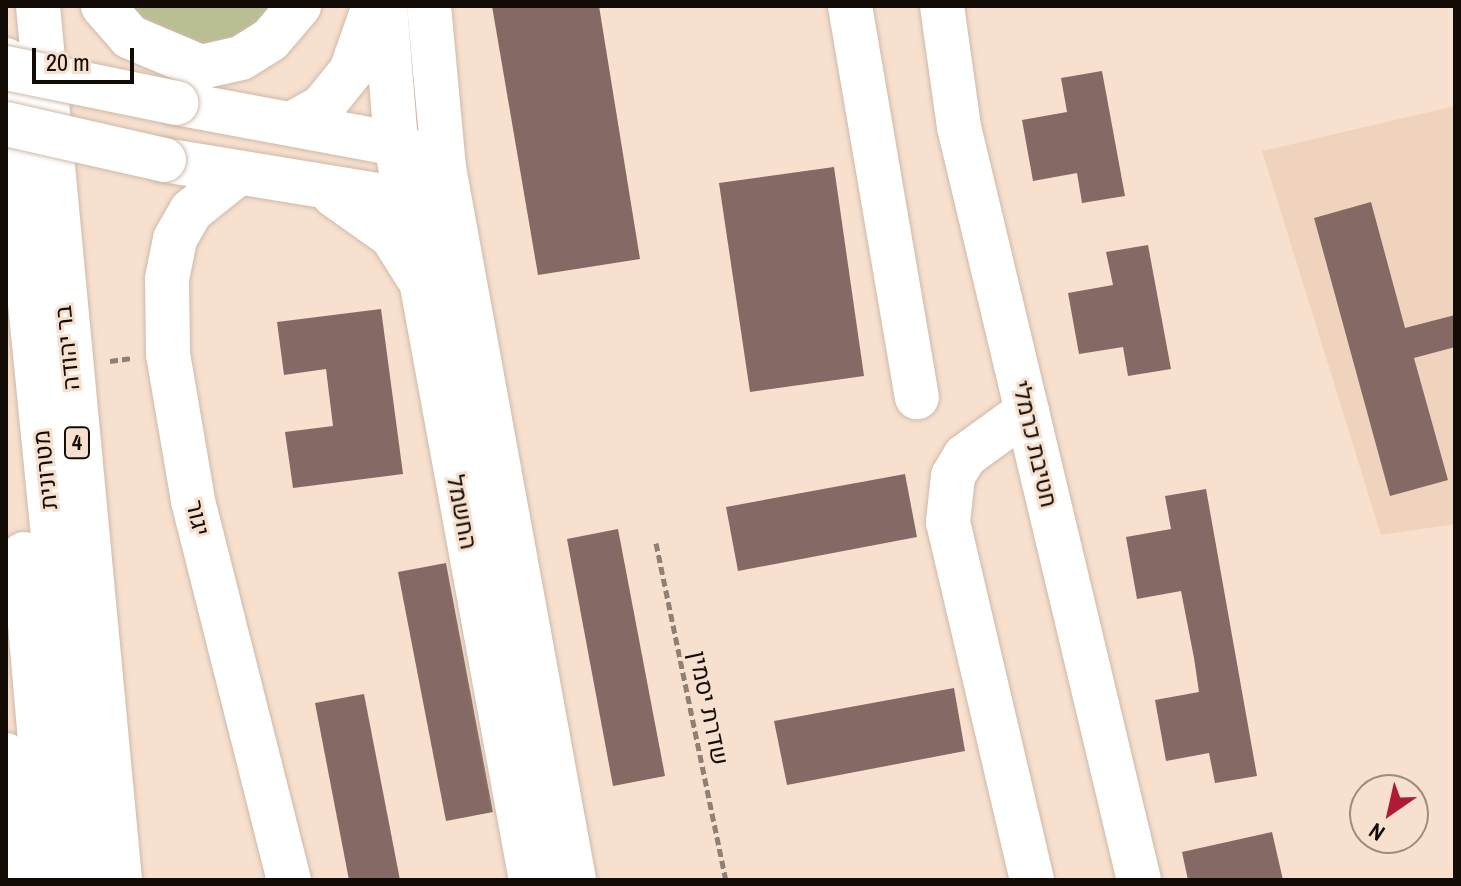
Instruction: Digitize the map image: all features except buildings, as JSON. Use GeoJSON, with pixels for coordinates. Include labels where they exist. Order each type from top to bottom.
{"type":"FeatureCollection","features":[{"type":"Feature","properties":{"kind":"main road","name":"בר יהודה"},"geometry":{"type":"LineString","coordinates":[[38,6],[120,880]]}},
{"type":"Feature","properties":{"kind":"main road"},"geometry":{"type":"LineString","coordinates":[[103,6],[130,37],[201,67],[241,58],[270,40],[299,6]]}},
{"type":"Feature","properties":{"kind":"main road"},"geometry":{"type":"LineString","coordinates":[[295,122],[322,107],[351,71],[374,6]]}},
{"type":"Feature","properties":{"kind":"main road","name":"החשמל"},"geometry":{"type":"LineString","coordinates":[[385,6],[403,199],[531,880]]}},
{"type":"Feature","properties":{"kind":"main road","name":"החשמל"},"geometry":{"type":"LineString","coordinates":[[429,6],[444,168],[574,880]]}},
{"type":"Feature","properties":{"kind":"main road"},"geometry":{"type":"LineString","coordinates":[[850,6],[917,397]]}},
{"type":"Feature","properties":{"kind":"main road","name":"חטיבת כרמלי"},"geometry":{"type":"LineString","coordinates":[[942,6],[959,127],[1139,880]]}},
{"type":"Feature","properties":{"kind":"main road","name":"מטרונית"},"geometry":{"type":"LineString","coordinates":[[6,60],[87,880]]}},
{"type":"Feature","properties":{"kind":"main road"},"geometry":{"type":"LineString","coordinates":[[6,68],[396,144],[444,168],[403,199],[237,174],[6,124]]}},
{"type":"Feature","properties":{"kind":"main road","name":"יגור"},"geometry":{"type":"LineString","coordinates":[[237,174],[191,211],[175,239],[167,279],[168,354],[193,501],[289,880]]}},
{"type":"Feature","properties":{"kind":"main road"},"geometry":{"type":"LineString","coordinates":[[321,187],[392,236],[417,276]]}},
{"type":"Feature","properties":{"kind":"main road","name":"מטרונית"},"geometry":{"type":"LineString","coordinates":[[6,344],[52,880]]}},
{"type":"Feature","properties":{"kind":"main road"},"geometry":{"type":"LineString","coordinates":[[1027,411],[965,456],[953,476],[948,522],[1032,880]]}},
{"type":"Feature","properties":{"kind":"main road"},"geometry":{"type":"LineString","coordinates":[[6,755],[18,880]]}},
{"type":"Feature","properties":{"kind":"path","name":"שדרת יסמין"},"geometry":{"type":"LineString","coordinates":[[656,543],[726,880]]}},
{"type":"Feature","properties":{"kind":"shaded area"},"geometry":{"type":"Polygon","coordinates":[[[1455,106],[1455,524],[1381,535],[1262,151],[1455,106]]]}},
{"type":"Feature","properties":{"kind":"green space"},"geometry":{"type":"Polygon","coordinates":[[[117,6],[281,6],[205,57],[117,6]]]}}]}
